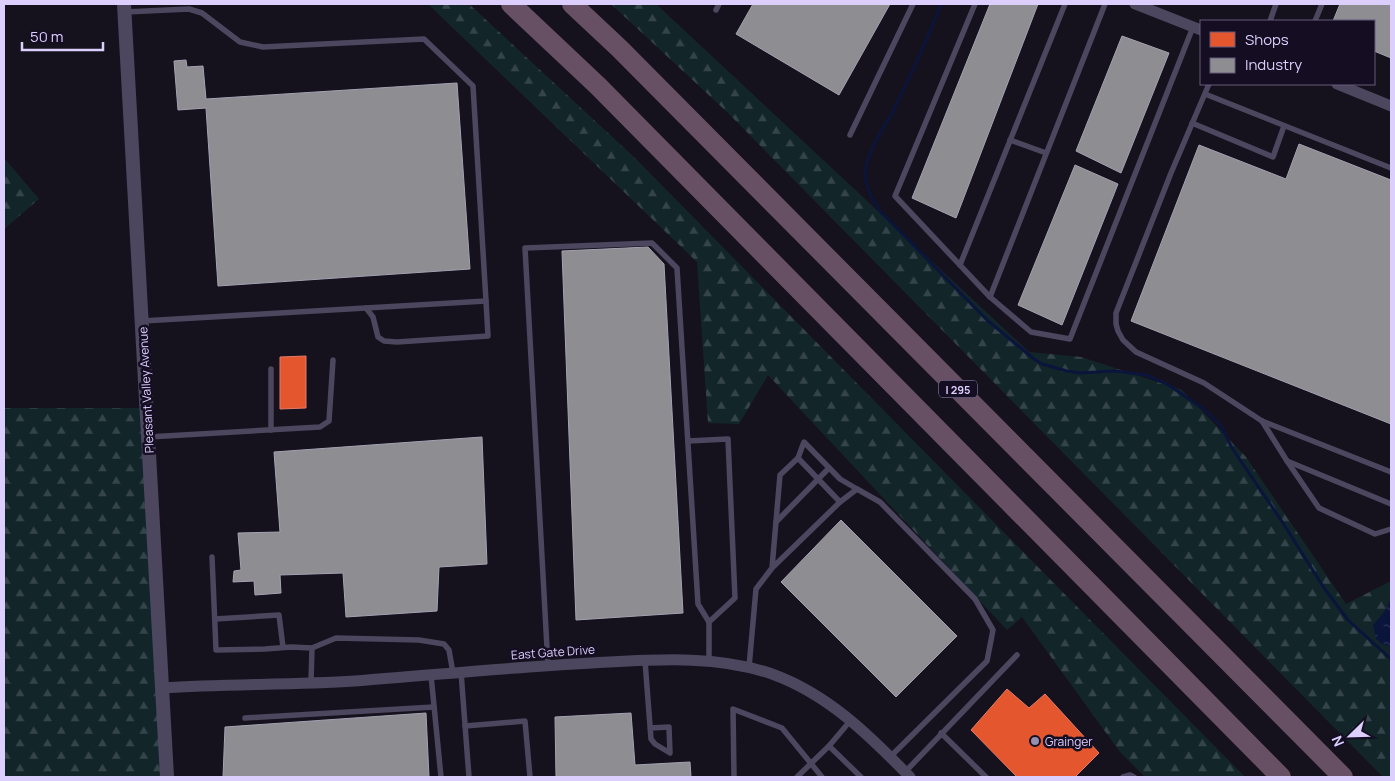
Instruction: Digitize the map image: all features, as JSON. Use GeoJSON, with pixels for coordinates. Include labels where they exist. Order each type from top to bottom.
{"type":"FeatureCollection","features":[{"type":"Feature","properties":{"kind":"highway"},"geometry":{"type":"LineString","coordinates":[[511,4],[598,86],[1281,777]]}},
{"type":"Feature","properties":{"kind":"highway","name":"I 295"},"geometry":{"type":"LineString","coordinates":[[572,4],[619,48],[1342,777]]}},
{"type":"Feature","properties":{"kind":"street"},"geometry":{"type":"LineString","coordinates":[[1135,4],[1197,28]]}},
{"type":"Feature","properties":{"kind":"street","name":"Pleasant Valley Avenue"},"geometry":{"type":"LineString","coordinates":[[124,8],[167,777]]}},
{"type":"Feature","properties":{"kind":"street"},"geometry":{"type":"LineString","coordinates":[[1339,85],[1391,106]]}},
{"type":"Feature","properties":{"kind":"street","name":"East Gate Drive"},"geometry":{"type":"LineString","coordinates":[[162,688],[355,681],[548,666],[646,661],[709,662],[749,667],[789,681],[807,690],[851,720],[908,774]]}},
{"type":"Feature","properties":{"kind":"lane"},"geometry":{"type":"LineString","coordinates":[[716,10],[719,4]]}},
{"type":"Feature","properties":{"kind":"lane"},"geometry":{"type":"LineString","coordinates":[[850,135],[913,4]]}},
{"type":"Feature","properties":{"kind":"lane"},"geometry":{"type":"LineString","coordinates":[[975,4],[895,196],[990,297],[1031,332],[1070,339],[1197,28]]}},
{"type":"Feature","properties":{"kind":"lane"},"geometry":{"type":"LineString","coordinates":[[960,265],[1065,4]]}},
{"type":"Feature","properties":{"kind":"lane"},"geometry":{"type":"LineString","coordinates":[[990,297],[1105,4]]}},
{"type":"Feature","properties":{"kind":"lane"},"geometry":{"type":"LineString","coordinates":[[1270,20],[1276,4]]}},
{"type":"Feature","properties":{"kind":"lane"},"geometry":{"type":"LineString","coordinates":[[1315,20],[1322,4]]}},
{"type":"Feature","properties":{"kind":"lane"},"geometry":{"type":"LineString","coordinates":[[124,8],[189,9],[202,13],[240,42],[263,47],[424,39],[473,86],[488,336],[397,342],[384,341],[378,337],[373,317],[366,308]]}},
{"type":"Feature","properties":{"kind":"lane"},"geometry":{"type":"LineString","coordinates":[[1209,85],[1116,313],[1116,324],[1123,340],[1136,352],[1204,383],[1262,421],[1391,472]]}},
{"type":"Feature","properties":{"kind":"lane"},"geometry":{"type":"LineString","coordinates":[[1205,94],[1391,168]]}},
{"type":"Feature","properties":{"kind":"lane"},"geometry":{"type":"LineString","coordinates":[[1192,123],[1273,157],[1284,126]]}},
{"type":"Feature","properties":{"kind":"lane"},"geometry":{"type":"LineString","coordinates":[[1010,140],[1046,154]]}},
{"type":"Feature","properties":{"kind":"lane"},"geometry":{"type":"LineString","coordinates":[[548,666],[526,248],[652,242],[677,268],[698,604],[709,622],[709,662]]}},
{"type":"Feature","properties":{"kind":"lane"},"geometry":{"type":"LineString","coordinates":[[142,321],[486,301]]}},
{"type":"Feature","properties":{"kind":"lane"},"geometry":{"type":"LineString","coordinates":[[148,437],[320,427],[329,421],[333,360]]}},
{"type":"Feature","properties":{"kind":"lane"},"geometry":{"type":"LineString","coordinates":[[271,369],[271,430]]}},
{"type":"Feature","properties":{"kind":"lane"},"geometry":{"type":"LineString","coordinates":[[1262,421],[1319,508],[1375,534],[1391,529]]}},
{"type":"Feature","properties":{"kind":"lane"},"geometry":{"type":"LineString","coordinates":[[688,441],[728,439],[735,598],[709,622]]}},
{"type":"Feature","properties":{"kind":"lane"},"geometry":{"type":"LineString","coordinates":[[772,568],[780,475],[798,458],[804,442],[840,479],[880,502],[975,599],[993,630],[986,661],[890,757]]}},
{"type":"Feature","properties":{"kind":"lane"},"geometry":{"type":"LineString","coordinates":[[798,458],[840,502]]}},
{"type":"Feature","properties":{"kind":"lane"},"geometry":{"type":"LineString","coordinates":[[1287,461],[1391,504]]}},
{"type":"Feature","properties":{"kind":"lane"},"geometry":{"type":"LineString","coordinates":[[776,522],[829,468]]}},
{"type":"Feature","properties":{"kind":"lane"},"geometry":{"type":"LineString","coordinates":[[749,667],[756,589],[772,568],[840,502],[858,489]]}},
{"type":"Feature","properties":{"kind":"lane"},"geometry":{"type":"LineString","coordinates":[[212,557],[216,650],[283,647],[312,648],[336,638],[419,640],[444,644],[449,650],[457,673],[465,726],[469,777]]}},
{"type":"Feature","properties":{"kind":"lane"},"geometry":{"type":"LineString","coordinates":[[215,619],[279,615],[283,647]]}},
{"type":"Feature","properties":{"kind":"lane"},"geometry":{"type":"LineString","coordinates":[[311,682],[312,648]]}},
{"type":"Feature","properties":{"kind":"lane"},"geometry":{"type":"LineString","coordinates":[[908,774],[941,733],[1017,655]]}},
{"type":"Feature","properties":{"kind":"lane"},"geometry":{"type":"LineString","coordinates":[[646,661],[650,728],[651,739],[655,744],[670,753],[669,727],[650,728]]}},
{"type":"Feature","properties":{"kind":"lane"},"geometry":{"type":"LineString","coordinates":[[431,675],[441,777]]}},
{"type":"Feature","properties":{"kind":"lane"},"geometry":{"type":"LineString","coordinates":[[245,718],[434,707]]}},
{"type":"Feature","properties":{"kind":"lane"},"geometry":{"type":"LineString","coordinates":[[734,777],[733,709],[782,728],[822,777]]}},
{"type":"Feature","properties":{"kind":"lane"},"geometry":{"type":"LineString","coordinates":[[798,777],[829,746],[851,720]]}},
{"type":"Feature","properties":{"kind":"lane"},"geometry":{"type":"LineString","coordinates":[[465,726],[526,721],[530,777]]}},
{"type":"Feature","properties":{"kind":"lane"},"geometry":{"type":"LineString","coordinates":[[941,733],[986,777]]}},
{"type":"Feature","properties":{"kind":"lane"},"geometry":{"type":"LineString","coordinates":[[829,746],[861,777]]}},
{"type":"Feature","properties":{"kind":"lane"},"geometry":{"type":"LineString","coordinates":[[1123,777],[1130,775],[1134,777]]}},
{"type":"Feature","properties":{"kind":"green space"},"geometry":{"type":"Polygon","coordinates":[[[428,4],[469,4],[634,157],[1245,777],[1145,777],[1120,752],[1022,617],[1007,630],[768,375],[739,424],[708,423],[697,262],[428,4]]]}},
{"type":"Feature","properties":{"kind":"green space"},"geometry":{"type":"Polygon","coordinates":[[[611,4],[656,4],[1029,352],[1081,357],[1182,390],[1246,457],[1346,604],[1391,581],[1391,777],[1383,777],[728,113],[611,4]]]}},
{"type":"Feature","properties":{"kind":"green space"},"geometry":{"type":"Polygon","coordinates":[[[4,158],[39,199],[4,229],[4,158]]]}},
{"type":"Feature","properties":{"kind":"green space"},"geometry":{"type":"Polygon","coordinates":[[[4,408],[149,408],[169,777],[4,777],[4,408]]]}},
{"type":"Feature","properties":{"kind":"water"},"geometry":{"type":"Polygon","coordinates":[[[1391,599],[1391,647],[1382,644],[1376,639],[1373,625],[1384,612],[1391,599]]]}},
{"type":"Feature","properties":{"kind":"building: Shops"},"geometry":{"type":"Polygon","coordinates":[[[306,356],[306,408],[280,409],[280,357],[306,356]]]}},
{"type":"Feature","properties":{"kind":"building: Shops","name":"Grainger"},"geometry":{"type":"Polygon","coordinates":[[[1007,689],[1029,708],[1045,694],[1099,753],[1075,777],[1017,777],[971,730],[1007,689]]]}},
{"type":"Feature","properties":{"kind":"building: Industry"},"geometry":{"type":"Polygon","coordinates":[[[753,4],[890,4],[839,95],[736,34],[753,4]]]}},
{"type":"Feature","properties":{"kind":"building: Industry"},"geometry":{"type":"Polygon","coordinates":[[[990,4],[1038,4],[956,218],[912,198],[990,4]]]}},
{"type":"Feature","properties":{"kind":"building: Industry"},"geometry":{"type":"Polygon","coordinates":[[[1340,4],[1391,4],[1391,58],[1375,51],[1375,20],[1333,20],[1340,4]]]}},
{"type":"Feature","properties":{"kind":"building: Industry"},"geometry":{"type":"Polygon","coordinates":[[[1122,36],[1169,53],[1121,173],[1076,151],[1122,36]]]}},
{"type":"Feature","properties":{"kind":"building: Industry"},"geometry":{"type":"Polygon","coordinates":[[[186,60],[187,67],[203,66],[206,99],[457,83],[470,269],[218,286],[206,108],[178,110],[174,61],[186,60]]]}},
{"type":"Feature","properties":{"kind":"building: Industry"},"geometry":{"type":"Polygon","coordinates":[[[1299,144],[1391,180],[1391,424],[1131,321],[1199,145],[1286,179],[1299,144]]]}},
{"type":"Feature","properties":{"kind":"building: Industry"},"geometry":{"type":"Polygon","coordinates":[[[1075,165],[1118,184],[1062,325],[1018,305],[1075,165]]]}},
{"type":"Feature","properties":{"kind":"building: Industry"},"geometry":{"type":"Polygon","coordinates":[[[648,247],[664,264],[683,613],[576,620],[562,251],[648,247]]]}},
{"type":"Feature","properties":{"kind":"building: Industry"},"geometry":{"type":"Polygon","coordinates":[[[482,437],[487,564],[439,567],[437,611],[346,617],[343,573],[280,575],[281,593],[255,595],[254,581],[233,582],[234,571],[241,570],[238,533],[280,532],[274,452],[482,437]]]}},
{"type":"Feature","properties":{"kind":"building: Industry"},"geometry":{"type":"Polygon","coordinates":[[[841,520],[957,636],[896,697],[781,582],[841,520]]]}},
{"type":"Feature","properties":{"kind":"building: Industry"},"geometry":{"type":"Polygon","coordinates":[[[426,713],[429,777],[223,777],[225,727],[426,713]]]}},
{"type":"Feature","properties":{"kind":"building: Industry"},"geometry":{"type":"Polygon","coordinates":[[[631,713],[635,765],[690,762],[691,777],[556,777],[555,717],[631,713]]]}},
{"type":"Feature","properties":{"kind":"waterway"},"geometry":{"type":"LineString","coordinates":[[941,4],[912,72],[868,160],[866,181],[870,194],[880,211],[987,320],[1042,364],[1080,373],[1115,371],[1146,375],[1167,384],[1205,410],[1221,426],[1232,448],[1324,588],[1348,620],[1391,659]]}},
{"type":"Feature","properties":{"kind":"place","name":"Grainger"},"geometry":{"type":"Point","coordinates":[1035,741]}}]}
